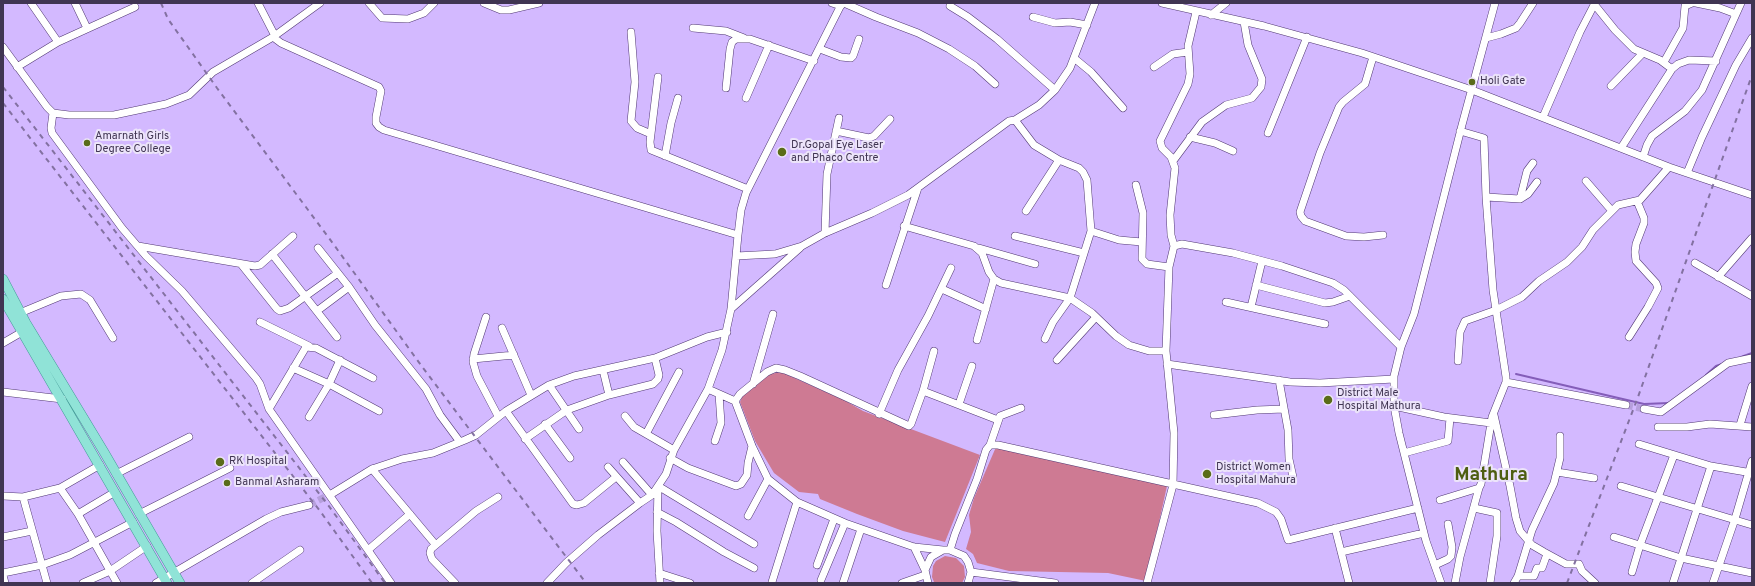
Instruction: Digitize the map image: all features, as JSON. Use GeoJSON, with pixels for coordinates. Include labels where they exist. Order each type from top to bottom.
{"type":"FeatureCollection","features":[{"type":"Feature","properties":{"kind":"main road"},"geometry":{"type":"LineString","coordinates":[[3,279],[20,313],[180,583]]}},
{"type":"Feature","properties":{"kind":"main road"},"geometry":{"type":"LineString","coordinates":[[3,299],[147,546],[163,582]]}},
{"type":"Feature","properties":{"kind":"street"},"geometry":{"type":"LineString","coordinates":[[31,3],[58,42]]}},
{"type":"Feature","properties":{"kind":"street"},"geometry":{"type":"LineString","coordinates":[[75,3],[87,28]]}},
{"type":"Feature","properties":{"kind":"street"},"geometry":{"type":"LineString","coordinates":[[121,3],[124,10]]}},
{"type":"Feature","properties":{"kind":"street"},"geometry":{"type":"LineString","coordinates":[[258,3],[274,36],[281,43],[379,87],[381,91],[376,123],[384,130],[738,235]]}},
{"type":"Feature","properties":{"kind":"street"},"geometry":{"type":"LineString","coordinates":[[3,47],[53,114],[69,116],[114,115],[176,101],[189,94],[213,72],[274,36],[320,3]]}},
{"type":"Feature","properties":{"kind":"street"},"geometry":{"type":"LineString","coordinates":[[369,3],[382,18],[408,19],[424,13],[434,3]]}},
{"type":"Feature","properties":{"kind":"street"},"geometry":{"type":"LineString","coordinates":[[484,3],[501,10],[509,10],[539,3]]}},
{"type":"Feature","properties":{"kind":"street"},"geometry":{"type":"LineString","coordinates":[[832,3],[843,4],[918,33],[949,49],[975,66],[995,84]]}},
{"type":"Feature","properties":{"kind":"street"},"geometry":{"type":"LineString","coordinates":[[731,309],[802,246],[825,233],[872,213],[908,195],[1010,121],[1016,120],[1039,106],[1063,81],[1074,58],[1095,3]]}},
{"type":"Feature","properties":{"kind":"street"},"geometry":{"type":"LineString","coordinates":[[1212,15],[1226,3]]}},
{"type":"Feature","properties":{"kind":"street"},"geometry":{"type":"LineString","coordinates":[[1441,583],[1424,533],[1404,453],[1394,406],[1394,379],[1401,347],[1414,314],[1460,131],[1495,3]]}},
{"type":"Feature","properties":{"kind":"street"},"geometry":{"type":"LineString","coordinates":[[1486,38],[1516,28],[1533,3]]}},
{"type":"Feature","properties":{"kind":"street"},"geometry":{"type":"LineString","coordinates":[[1664,62],[1683,28],[1685,6],[1692,3]]}},
{"type":"Feature","properties":{"kind":"street"},"geometry":{"type":"LineString","coordinates":[[1696,3],[1720,8],[1736,14]]}},
{"type":"Feature","properties":{"kind":"street"},"geometry":{"type":"LineString","coordinates":[[1643,157],[1652,136],[1680,115],[1695,100],[1709,78],[1742,3]]}},
{"type":"Feature","properties":{"kind":"street"},"geometry":{"type":"LineString","coordinates":[[549,582],[598,534],[652,495],[666,474],[670,458],[708,389],[716,370],[727,332],[731,309],[741,210],[748,189],[843,4]]}},
{"type":"Feature","properties":{"kind":"street"},"geometry":{"type":"LineString","coordinates":[[1167,4],[1306,37],[1373,57],[1472,90],[1669,167],[1752,195]]}},
{"type":"Feature","properties":{"kind":"street"},"geometry":{"type":"LineString","coordinates":[[1543,117],[1580,32],[1595,4],[1626,42],[1642,54],[1664,62],[1672,69]]}},
{"type":"Feature","properties":{"kind":"street"},"geometry":{"type":"LineString","coordinates":[[950,6],[968,17],[997,40],[1055,90]]}},
{"type":"Feature","properties":{"kind":"street"},"geometry":{"type":"LineString","coordinates":[[17,67],[58,42],[124,10],[135,7]]}},
{"type":"Feature","properties":{"kind":"street"},"geometry":{"type":"LineString","coordinates":[[1147,583],[1173,485],[1174,433],[1166,351],[1169,267],[1174,246],[1170,226],[1175,168],[1173,161],[1162,148],[1160,141],[1188,84],[1190,74],[1188,52],[1189,40],[1196,12]]}},
{"type":"Feature","properties":{"kind":"street"},"geometry":{"type":"LineString","coordinates":[[1033,17],[1055,24],[1070,22],[1087,25]]}},
{"type":"Feature","properties":{"kind":"street"},"geometry":{"type":"LineString","coordinates":[[1173,161],[1198,126],[1213,113],[1230,103],[1252,98],[1261,87],[1262,79],[1248,45],[1244,22]]}},
{"type":"Feature","properties":{"kind":"street"},"geometry":{"type":"LineString","coordinates":[[693,28],[726,31],[814,60]]}},
{"type":"Feature","properties":{"kind":"street"},"geometry":{"type":"LineString","coordinates":[[632,32],[635,82],[630,121],[637,128],[651,134]]}},
{"type":"Feature","properties":{"kind":"street"},"geometry":{"type":"LineString","coordinates":[[1268,133],[1306,37]]}},
{"type":"Feature","properties":{"kind":"street"},"geometry":{"type":"LineString","coordinates":[[726,88],[731,44],[736,40],[745,38]]}},
{"type":"Feature","properties":{"kind":"street"},"geometry":{"type":"LineString","coordinates":[[1687,173],[1702,137],[1736,65],[1752,38]]}},
{"type":"Feature","properties":{"kind":"street"},"geometry":{"type":"LineString","coordinates":[[820,49],[841,57],[851,58],[859,39]]}},
{"type":"Feature","properties":{"kind":"street"},"geometry":{"type":"LineString","coordinates":[[746,98],[769,45]]}},
{"type":"Feature","properties":{"kind":"street"},"geometry":{"type":"LineString","coordinates":[[1154,67],[1173,54],[1188,52]]}},
{"type":"Feature","properties":{"kind":"street"},"geometry":{"type":"LineString","coordinates":[[1611,86],[1642,54]]}},
{"type":"Feature","properties":{"kind":"street"},"geometry":{"type":"LineString","coordinates":[[1373,57],[1364,84],[1339,107],[1320,153],[1300,212],[1301,216],[1306,221],[1346,236],[1364,237],[1383,235]]}},
{"type":"Feature","properties":{"kind":"street"},"geometry":{"type":"LineString","coordinates":[[1074,58],[1091,72],[1123,108]]}},
{"type":"Feature","properties":{"kind":"street"},"geometry":{"type":"LineString","coordinates":[[1622,148],[1672,69],[1683,61],[1716,60]]}},
{"type":"Feature","properties":{"kind":"street"},"geometry":{"type":"LineString","coordinates":[[658,77],[650,142],[651,150],[748,189]]}},
{"type":"Feature","properties":{"kind":"street"},"geometry":{"type":"LineString","coordinates":[[665,156],[671,123],[678,98]]}},
{"type":"Feature","properties":{"kind":"street"},"geometry":{"type":"LineString","coordinates":[[53,114],[51,128],[52,133],[138,246],[182,291],[256,378],[260,384],[269,409],[391,583]]}},
{"type":"Feature","properties":{"kind":"street"},"geometry":{"type":"LineString","coordinates":[[825,233],[827,174],[839,118]]}},
{"type":"Feature","properties":{"kind":"street"},"geometry":{"type":"LineString","coordinates":[[836,131],[869,138],[874,136],[890,119]]}},
{"type":"Feature","properties":{"kind":"street"},"geometry":{"type":"LineString","coordinates":[[1016,120],[1034,145],[1059,160],[1078,168],[1086,176],[1091,231],[1070,298],[1053,322],[1045,339]]}},
{"type":"Feature","properties":{"kind":"street"},"geometry":{"type":"LineString","coordinates":[[1456,583],[1460,557],[1481,484],[1491,423],[1506,382],[1493,290],[1486,197],[1484,138],[1460,131]]}},
{"type":"Feature","properties":{"kind":"street"},"geometry":{"type":"LineString","coordinates":[[1190,137],[1215,143],[1233,152]]}},
{"type":"Feature","properties":{"kind":"street"},"geometry":{"type":"LineString","coordinates":[[1026,211],[1059,160]]}},
{"type":"Feature","properties":{"kind":"street"},"geometry":{"type":"LineString","coordinates":[[1520,199],[1527,171],[1533,163]]}},
{"type":"Feature","properties":{"kind":"street"},"geometry":{"type":"LineString","coordinates":[[1458,360],[1460,332],[1465,321],[1496,310],[1517,300],[1539,281],[1567,262],[1582,247],[1593,230],[1618,205],[1637,201],[1669,167]]}},
{"type":"Feature","properties":{"kind":"street"},"geometry":{"type":"LineString","coordinates":[[1586,181],[1612,211]]}},
{"type":"Feature","properties":{"kind":"street"},"geometry":{"type":"LineString","coordinates":[[1486,197],[1520,199],[1528,194],[1536,182]]}},
{"type":"Feature","properties":{"kind":"street"},"geometry":{"type":"LineString","coordinates":[[1136,185],[1144,213],[1142,242],[1144,262],[1169,267]]}},
{"type":"Feature","properties":{"kind":"street"},"geometry":{"type":"LineString","coordinates":[[886,285],[904,226],[918,188]]}},
{"type":"Feature","properties":{"kind":"street"},"geometry":{"type":"LineString","coordinates":[[1628,337],[1658,288],[1656,283],[1636,261],[1636,244],[1644,223],[1644,218],[1637,201]]}},
{"type":"Feature","properties":{"kind":"street"},"geometry":{"type":"LineString","coordinates":[[904,226],[959,240],[979,248],[1035,264]]}},
{"type":"Feature","properties":{"kind":"street"},"geometry":{"type":"LineString","coordinates":[[1091,231],[1119,240],[1142,242]]}},
{"type":"Feature","properties":{"kind":"street"},"geometry":{"type":"LineString","coordinates":[[138,246],[255,266],[260,265],[293,236]]}},
{"type":"Feature","properties":{"kind":"street"},"geometry":{"type":"LineString","coordinates":[[1015,236],[1084,253]]}},
{"type":"Feature","properties":{"kind":"street"},"geometry":{"type":"LineString","coordinates":[[1718,277],[1752,238]]}},
{"type":"Feature","properties":{"kind":"street"},"geometry":{"type":"LineString","coordinates":[[1174,246],[1182,244],[1233,253],[1333,283],[1350,296],[1401,347]]}},
{"type":"Feature","properties":{"kind":"street"},"geometry":{"type":"LineString","coordinates":[[736,256],[775,254],[802,246]]}},
{"type":"Feature","properties":{"kind":"street"},"geometry":{"type":"LineString","coordinates":[[318,248],[349,287],[375,325],[426,389],[440,415],[460,442]]}},
{"type":"Feature","properties":{"kind":"street"},"geometry":{"type":"LineString","coordinates":[[979,248],[994,279],[1001,283],[1070,298],[1096,317],[1129,345],[1149,351],[1166,351]]}},
{"type":"Feature","properties":{"kind":"street"},"geometry":{"type":"LineString","coordinates":[[272,254],[337,337]]}},
{"type":"Feature","properties":{"kind":"street"},"geometry":{"type":"LineString","coordinates":[[1251,306],[1262,261]]}},
{"type":"Feature","properties":{"kind":"street"},"geometry":{"type":"LineString","coordinates":[[1695,263],[1752,296]]}},
{"type":"Feature","properties":{"kind":"street"},"geometry":{"type":"LineString","coordinates":[[241,264],[280,311],[289,308],[338,273]]}},
{"type":"Feature","properties":{"kind":"street"},"geometry":{"type":"LineString","coordinates":[[879,414],[898,370],[942,290],[951,268]]}},
{"type":"Feature","properties":{"kind":"street"},"geometry":{"type":"LineString","coordinates":[[977,340],[994,279]]}},
{"type":"Feature","properties":{"kind":"street"},"geometry":{"type":"LineString","coordinates":[[1256,285],[1325,303],[1350,296]]}},
{"type":"Feature","properties":{"kind":"street"},"geometry":{"type":"LineString","coordinates":[[317,311],[349,287]]}},
{"type":"Feature","properties":{"kind":"street"},"geometry":{"type":"LineString","coordinates":[[942,290],[986,309]]}},
{"type":"Feature","properties":{"kind":"street"},"geometry":{"type":"LineString","coordinates":[[20,313],[61,296],[80,294],[90,300],[112,338]]}},
{"type":"Feature","properties":{"kind":"street"},"geometry":{"type":"LineString","coordinates":[[1226,302],[1251,306],[1325,324]]}},
{"type":"Feature","properties":{"kind":"street"},"geometry":{"type":"LineString","coordinates":[[753,384],[773,314]]}},
{"type":"Feature","properties":{"kind":"street"},"geometry":{"type":"LineString","coordinates":[[486,317],[473,359],[474,369],[498,416]]}},
{"type":"Feature","properties":{"kind":"street"},"geometry":{"type":"LineString","coordinates":[[1057,360],[1096,317]]}},
{"type":"Feature","properties":{"kind":"street"},"geometry":{"type":"LineString","coordinates":[[260,322],[316,348],[373,378]]}},
{"type":"Feature","properties":{"kind":"street"},"geometry":{"type":"LineString","coordinates":[[502,328],[530,395]]}},
{"type":"Feature","properties":{"kind":"street"},"geometry":{"type":"LineString","coordinates":[[3,343],[22,332]]}},
{"type":"Feature","properties":{"kind":"street"},"geometry":{"type":"LineString","coordinates":[[332,493],[372,469],[402,459],[433,453],[476,435],[498,416],[530,395],[549,385],[574,376],[655,358],[707,337],[727,332]]}},
{"type":"Feature","properties":{"kind":"street"},"geometry":{"type":"LineString","coordinates":[[269,409],[303,350],[309,346]]}},
{"type":"Feature","properties":{"kind":"street"},"geometry":{"type":"LineString","coordinates":[[735,401],[740,394],[767,372],[776,368],[785,370],[908,426],[911,424],[934,351]]}},
{"type":"Feature","properties":{"kind":"street"},"geometry":{"type":"LineString","coordinates":[[473,359],[514,355]]}},
{"type":"Feature","properties":{"kind":"street"},"geometry":{"type":"LineString","coordinates":[[525,439],[567,410],[609,395],[648,386],[656,381],[659,375],[655,358]]}},
{"type":"Feature","properties":{"kind":"street"},"geometry":{"type":"LineString","coordinates":[[1644,408],[1661,412],[1728,363],[1752,358]]}},
{"type":"Feature","properties":{"kind":"street"},"geometry":{"type":"LineString","coordinates":[[309,417],[340,360]]}},
{"type":"Feature","properties":{"kind":"street"},"geometry":{"type":"LineString","coordinates":[[1167,364],[1279,380],[1320,383],[1394,379]]}},
{"type":"Feature","properties":{"kind":"street"},"geometry":{"type":"LineString","coordinates":[[959,404],[972,366]]}},
{"type":"Feature","properties":{"kind":"street"},"geometry":{"type":"LineString","coordinates":[[293,368],[328,384],[379,411]]}},
{"type":"Feature","properties":{"kind":"street"},"geometry":{"type":"LineString","coordinates":[[603,370],[609,395]]}},
{"type":"Feature","properties":{"kind":"street"},"geometry":{"type":"LineString","coordinates":[[646,434],[679,372]]}},
{"type":"Feature","properties":{"kind":"street"},"geometry":{"type":"LineString","coordinates":[[1279,380],[1293,477]]}},
{"type":"Feature","properties":{"kind":"street"},"geometry":{"type":"LineString","coordinates":[[1506,382],[1626,405]]}},
{"type":"Feature","properties":{"kind":"street"},"geometry":{"type":"LineString","coordinates":[[549,385],[579,429]]}},
{"type":"Feature","properties":{"kind":"street"},"geometry":{"type":"LineString","coordinates":[[1740,425],[1752,386]]}},
{"type":"Feature","properties":{"kind":"street"},"geometry":{"type":"LineString","coordinates":[[708,389],[735,401],[752,446],[768,479],[797,502],[834,519],[914,546],[957,551],[964,556],[968,562],[971,572],[968,583]]}},
{"type":"Feature","properties":{"kind":"street"},"geometry":{"type":"LineString","coordinates":[[922,390],[998,420]]}},
{"type":"Feature","properties":{"kind":"street"},"geometry":{"type":"LineString","coordinates":[[3,392],[62,399]]}},
{"type":"Feature","properties":{"kind":"street"},"geometry":{"type":"LineString","coordinates":[[715,441],[721,423],[719,394]]}},
{"type":"Feature","properties":{"kind":"street"},"geometry":{"type":"LineString","coordinates":[[1394,406],[1450,418],[1491,423]]}},
{"type":"Feature","properties":{"kind":"street"},"geometry":{"type":"LineString","coordinates":[[902,583],[925,572],[931,557],[946,550],[955,534],[977,479],[986,450],[990,445],[998,420],[1003,414],[1021,408]]}},
{"type":"Feature","properties":{"kind":"street"},"geometry":{"type":"LineString","coordinates":[[1214,415],[1257,410],[1284,409]]}},
{"type":"Feature","properties":{"kind":"street"},"geometry":{"type":"LineString","coordinates":[[506,411],[573,504],[584,503],[616,477]]}},
{"type":"Feature","properties":{"kind":"street"},"geometry":{"type":"LineString","coordinates":[[1494,413],[1520,531],[1528,541],[1547,554],[1566,564],[1579,564],[1582,571],[1595,583]]}},
{"type":"Feature","properties":{"kind":"street"},"geometry":{"type":"LineString","coordinates":[[625,416],[634,427],[674,450]]}},
{"type":"Feature","properties":{"kind":"street"},"geometry":{"type":"LineString","coordinates":[[1404,453],[1448,441],[1450,418]]}},
{"type":"Feature","properties":{"kind":"street"},"geometry":{"type":"LineString","coordinates":[[545,424],[570,458]]}},
{"type":"Feature","properties":{"kind":"street"},"geometry":{"type":"LineString","coordinates":[[1658,427],[1687,427],[1710,424],[1752,427]]}},
{"type":"Feature","properties":{"kind":"street"},"geometry":{"type":"LineString","coordinates":[[1514,583],[1518,576],[1528,541],[1554,483],[1560,458],[1560,436]]}},
{"type":"Feature","properties":{"kind":"street"},"geometry":{"type":"LineString","coordinates":[[116,474],[189,437]]}},
{"type":"Feature","properties":{"kind":"street"},"geometry":{"type":"LineString","coordinates":[[1639,444],[1711,466],[1751,473]]}},
{"type":"Feature","properties":{"kind":"street"},"geometry":{"type":"LineString","coordinates":[[990,445],[998,445],[1258,503],[1271,509],[1281,518],[1288,540],[1418,508]]}},
{"type":"Feature","properties":{"kind":"street"},"geometry":{"type":"LineString","coordinates":[[670,458],[688,468],[736,486],[741,484],[747,475],[752,446]]}},
{"type":"Feature","properties":{"kind":"street"},"geometry":{"type":"LineString","coordinates":[[1632,572],[1640,545],[1660,497],[1674,455]]}},
{"type":"Feature","properties":{"kind":"street"},"geometry":{"type":"LineString","coordinates":[[1713,583],[1751,473],[1752,461]]}},
{"type":"Feature","properties":{"kind":"street"},"geometry":{"type":"LineString","coordinates":[[623,462],[652,495]]}},
{"type":"Feature","properties":{"kind":"street"},"geometry":{"type":"LineString","coordinates":[[3,496],[23,497],[60,488],[100,465]]}},
{"type":"Feature","properties":{"kind":"street"},"geometry":{"type":"LineString","coordinates":[[1673,583],[1711,466]]}},
{"type":"Feature","properties":{"kind":"street"},"geometry":{"type":"LineString","coordinates":[[608,467],[640,503]]}},
{"type":"Feature","properties":{"kind":"street"},"geometry":{"type":"LineString","coordinates":[[140,514],[230,468]]}},
{"type":"Feature","properties":{"kind":"street"},"geometry":{"type":"LineString","coordinates":[[372,469],[436,544]]}},
{"type":"Feature","properties":{"kind":"street"},"geometry":{"type":"LineString","coordinates":[[1557,472],[1594,478]]}},
{"type":"Feature","properties":{"kind":"street"},"geometry":{"type":"LineString","coordinates":[[748,516],[768,479]]}},
{"type":"Feature","properties":{"kind":"street"},"geometry":{"type":"LineString","coordinates":[[658,486],[657,512],[660,583]]}},
{"type":"Feature","properties":{"kind":"street"},"geometry":{"type":"LineString","coordinates":[[658,486],[754,544]]}},
{"type":"Feature","properties":{"kind":"street"},"geometry":{"type":"LineString","coordinates":[[1621,486],[1752,524]]}},
{"type":"Feature","properties":{"kind":"street"},"geometry":{"type":"LineString","coordinates":[[60,488],[78,514],[117,583]]}},
{"type":"Feature","properties":{"kind":"street"},"geometry":{"type":"LineString","coordinates":[[1440,500],[1479,488]]}},
{"type":"Feature","properties":{"kind":"street"},"geometry":{"type":"LineString","coordinates":[[78,514],[115,492]]}},
{"type":"Feature","properties":{"kind":"street"},"geometry":{"type":"LineString","coordinates":[[23,497],[47,583]]}},
{"type":"Feature","properties":{"kind":"street"},"geometry":{"type":"LineString","coordinates":[[455,583],[430,556],[431,549],[476,511],[498,497]]}},
{"type":"Feature","properties":{"kind":"street"},"geometry":{"type":"LineString","coordinates":[[772,582],[797,502]]}},
{"type":"Feature","properties":{"kind":"street"},"geometry":{"type":"LineString","coordinates":[[163,582],[174,574],[281,512],[309,505]]}},
{"type":"Feature","properties":{"kind":"street"},"geometry":{"type":"LineString","coordinates":[[1474,508],[1497,513],[1497,536],[1490,583]]}},
{"type":"Feature","properties":{"kind":"street"},"geometry":{"type":"LineString","coordinates":[[657,512],[754,568]]}},
{"type":"Feature","properties":{"kind":"street"},"geometry":{"type":"LineString","coordinates":[[368,550],[410,514]]}},
{"type":"Feature","properties":{"kind":"street"},"geometry":{"type":"LineString","coordinates":[[817,565],[834,519]]}},
{"type":"Feature","properties":{"kind":"street"},"geometry":{"type":"LineString","coordinates":[[5,583],[3,574],[42,565],[70,555],[133,522]]}},
{"type":"Feature","properties":{"kind":"street"},"geometry":{"type":"LineString","coordinates":[[821,580],[846,523]]}},
{"type":"Feature","properties":{"kind":"street"},"geometry":{"type":"LineString","coordinates":[[1435,564],[1448,559],[1451,556],[1452,546],[1448,524]]}},
{"type":"Feature","properties":{"kind":"street"},"geometry":{"type":"LineString","coordinates":[[1336,528],[1349,583]]}},
{"type":"Feature","properties":{"kind":"street"},"geometry":{"type":"LineString","coordinates":[[843,583],[861,529]]}},
{"type":"Feature","properties":{"kind":"street"},"geometry":{"type":"LineString","coordinates":[[3,537],[32,531]]}},
{"type":"Feature","properties":{"kind":"street"},"geometry":{"type":"LineString","coordinates":[[1341,552],[1424,533]]}},
{"type":"Feature","properties":{"kind":"street"},"geometry":{"type":"LineString","coordinates":[[1614,536],[1681,558],[1752,573]]}},
{"type":"Feature","properties":{"kind":"street"},"geometry":{"type":"LineString","coordinates":[[84,583],[110,571],[147,546]]}},
{"type":"Feature","properties":{"kind":"street"},"geometry":{"type":"LineString","coordinates":[[914,546],[928,583]]}},
{"type":"Feature","properties":{"kind":"street"},"geometry":{"type":"LineString","coordinates":[[252,583],[300,550]]}},
{"type":"Feature","properties":{"kind":"street"},"geometry":{"type":"LineString","coordinates":[[1518,576],[1534,576],[1537,568],[1542,568],[1547,554]]}},
{"type":"Feature","properties":{"kind":"street"},"geometry":{"type":"LineString","coordinates":[[971,572],[1055,583]]}},
{"type":"Feature","properties":{"kind":"street"},"geometry":{"type":"LineString","coordinates":[[659,573],[690,583]]}},
{"type":"Feature","properties":{"kind":"shaded area"},"geometry":{"type":"Polygon","coordinates":[[[781,372],[844,400],[863,411],[980,455],[945,542],[903,531],[857,514],[820,499],[818,494],[799,492],[774,473],[755,441],[740,402],[743,395],[770,374],[781,372]]]}},
{"type":"Feature","properties":{"kind":"shaded area"},"geometry":{"type":"Polygon","coordinates":[[[996,447],[1167,486],[1146,581],[1108,573],[1009,571],[977,563],[973,554],[966,549],[971,532],[969,515],[974,498],[996,447]]]}},
{"type":"Feature","properties":{"kind":"shaded area"},"geometry":{"type":"Polygon","coordinates":[[[945,556],[956,558],[964,566],[965,577],[962,583],[934,582],[932,577],[933,566],[936,561],[945,556]]]}},
{"type":"Feature","properties":{"kind":"waterway"},"geometry":{"type":"LineString","coordinates":[[1741,357],[1752,353]]}},
{"type":"Feature","properties":{"kind":"waterway"},"geometry":{"type":"LineString","coordinates":[[1706,375],[1716,366],[1722,364]]}},
{"type":"Feature","properties":{"kind":"waterway"},"geometry":{"type":"LineString","coordinates":[[1516,374],[1644,404],[1669,403]]}},
{"type":"Feature","properties":{"kind":"tunnel"},"geometry":{"type":"LineString","coordinates":[[1626,405],[1644,409]]}},
{"type":"Feature","properties":{"kind":"tunnel"},"geometry":{"type":"LineString","coordinates":[[309,505],[333,493]]}},
{"type":"Feature","properties":{"kind":"railway"},"geometry":{"type":"LineString","coordinates":[[161,3],[168,19],[217,88],[329,238],[423,368],[586,583]]}},
{"type":"Feature","properties":{"kind":"railway"},"geometry":{"type":"LineString","coordinates":[[1567,583],[1638,397],[1752,75]]}},
{"type":"Feature","properties":{"kind":"railway"},"geometry":{"type":"LineString","coordinates":[[3,87],[328,505],[385,583]]}},
{"type":"Feature","properties":{"kind":"railway"},"geometry":{"type":"LineString","coordinates":[[3,103],[320,511],[372,583]]}},
{"type":"Feature","properties":{"kind":"place","name":"Holi Gate"},"geometry":{"type":"Point","coordinates":[1472,82]}},
{"type":"Feature","properties":{"kind":"place","name":"Amarnath Girls Degree College"},"geometry":{"type":"Point","coordinates":[87,143]}},
{"type":"Feature","properties":{"kind":"place","name":"Dr.Gopal Eye Laser and Phaco Centre"},"geometry":{"type":"Point","coordinates":[782,152]}},
{"type":"Feature","properties":{"kind":"place","name":"District Male Hospital Mathura"},"geometry":{"type":"Point","coordinates":[1328,400]}},
{"type":"Feature","properties":{"kind":"place","name":"RK Hospital"},"geometry":{"type":"Point","coordinates":[220,462]}},
{"type":"Feature","properties":{"kind":"place","name":"District Women Hospital Mahura"},"geometry":{"type":"Point","coordinates":[1207,474]}},
{"type":"Feature","properties":{"kind":"place","name":"Banmal Asharam"},"geometry":{"type":"Point","coordinates":[227,483]}},
{"type":"Feature","properties":{"kind":"district","name":"Mathura"},"geometry":{"type":"Point","coordinates":[1491,476]}}]}
